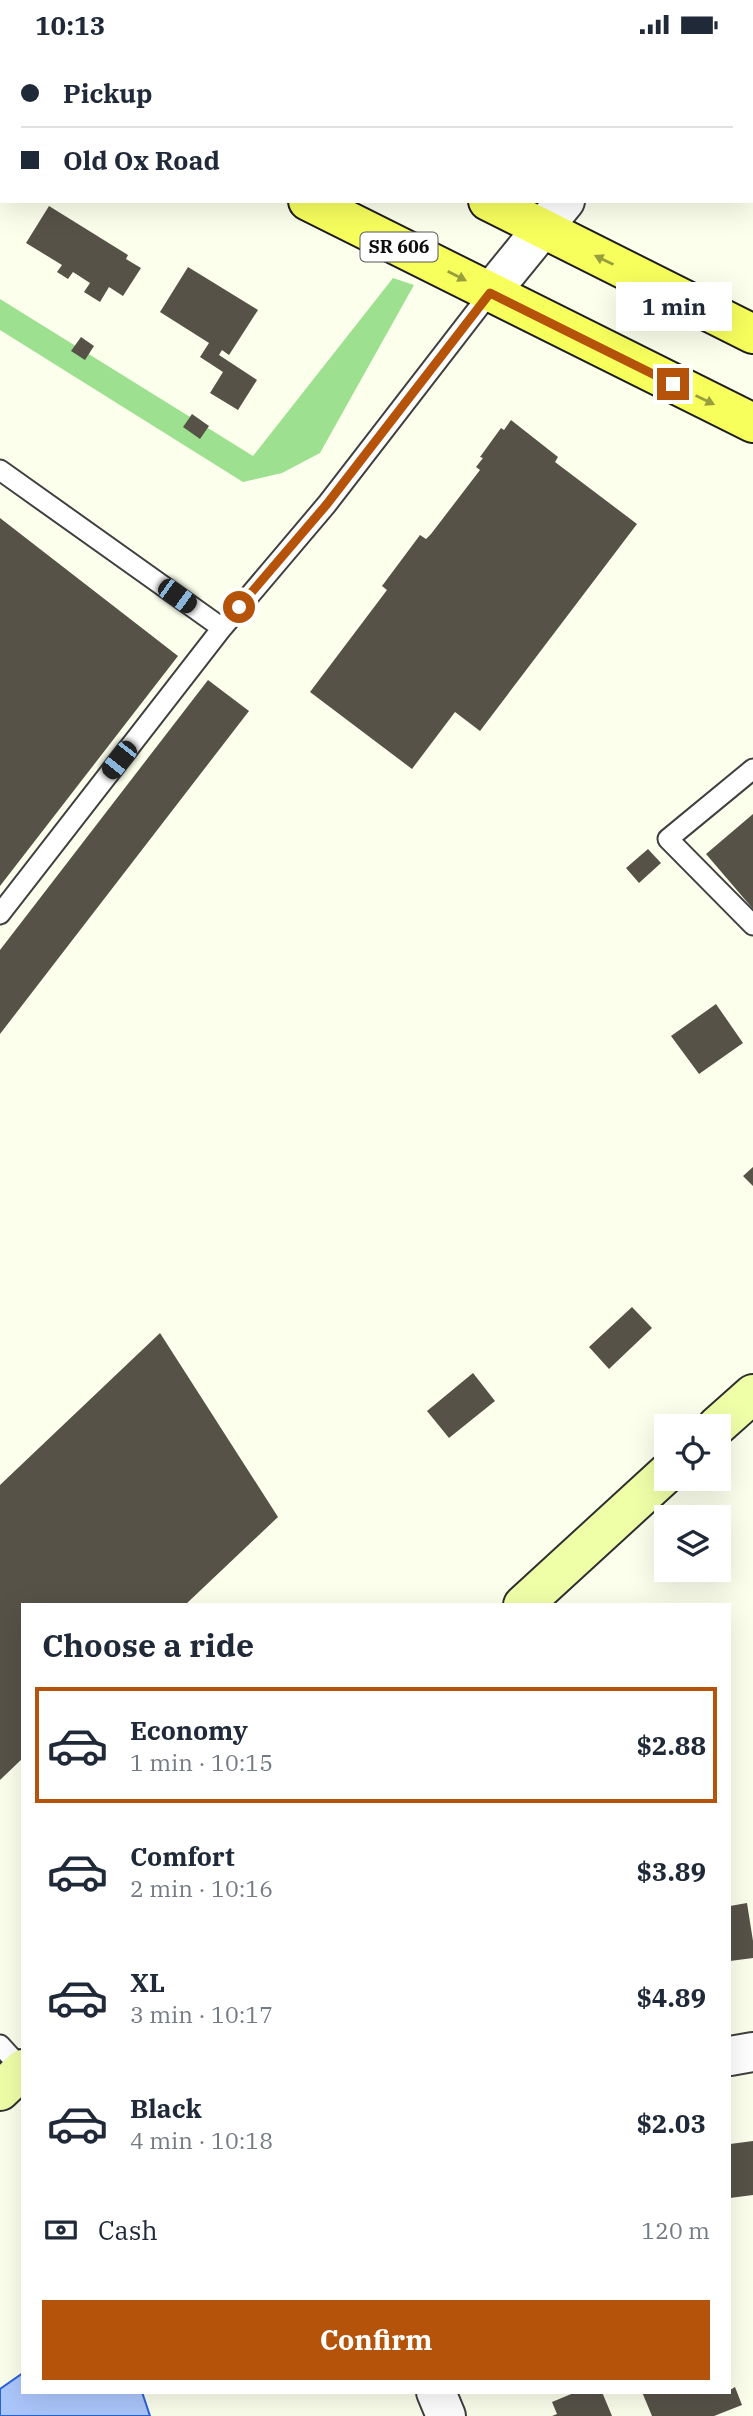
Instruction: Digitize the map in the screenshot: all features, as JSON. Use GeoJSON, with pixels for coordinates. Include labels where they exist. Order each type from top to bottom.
{"type":"FeatureCollection","features":[{"type":"Feature","properties":{"kind":"main road","name":"SR 606"},"geometry":{"type":"LineString","coordinates":[[312,203],[753,423]]}},
{"type":"Feature","properties":{"kind":"main road"},"geometry":{"type":"LineString","coordinates":[[497,203],[553,215],[753,334]]}},
{"type":"Feature","properties":{"kind":"street"},"geometry":{"type":"LineString","coordinates":[[490,293],[553,215]]}},
{"type":"Feature","properties":{"kind":"street"},"geometry":{"type":"LineString","coordinates":[[731,1414],[753,1394]]}},
{"type":"Feature","properties":{"kind":"street"},"geometry":{"type":"LineString","coordinates":[[525,1603],[654,1485]]}},
{"type":"Feature","properties":{"kind":"street"},"geometry":{"type":"LineString","coordinates":[[731,2056],[753,2052]]}},
{"type":"Feature","properties":{"kind":"street"},"geometry":{"type":"LineString","coordinates":[[0,2091],[21,2071]]}},
{"type":"Feature","properties":{"kind":"street"},"geometry":{"type":"LineString","coordinates":[[437,2394],[446,2416]]}},
{"type":"Feature","properties":{"kind":"lane"},"geometry":{"type":"LineString","coordinates":[[0,915],[222,628],[327,504],[490,293]]}},
{"type":"Feature","properties":{"kind":"lane"},"geometry":{"type":"LineString","coordinates":[[0,470],[222,628]]}},
{"type":"Feature","properties":{"kind":"lane"},"geometry":{"type":"LineString","coordinates":[[753,769],[668,839],[753,925]]}},
{"type":"Feature","properties":{"kind":"lane"},"geometry":{"type":"LineString","coordinates":[[0,2045],[21,2067]]}},
{"type":"Feature","properties":{"kind":"green space"},"geometry":{"type":"Polygon","coordinates":[[[393,278],[414,285],[320,453],[282,473],[243,482],[0,330],[0,299],[253,456],[393,278]]]}},
{"type":"Feature","properties":{"kind":"water"},"geometry":{"type":"Polygon","coordinates":[[[21,2374],[21,2394],[143,2394],[150,2416],[0,2416],[0,2389],[21,2374]]]}},
{"type":"Feature","properties":{"kind":"building"},"geometry":{"type":"Polygon","coordinates":[[[49,206],[128,255],[126,259],[141,268],[123,296],[109,287],[100,302],[84,292],[90,283],[73,272],[68,279],[57,272],[62,265],[26,243],[49,206]]]}},
{"type":"Feature","properties":{"kind":"building"},"geometry":{"type":"Polygon","coordinates":[[[188,267],[258,310],[229,355],[222,350],[219,355],[257,380],[238,410],[210,393],[223,372],[200,357],[209,343],[160,312],[188,267]]]}},
{"type":"Feature","properties":{"kind":"building"},"geometry":{"type":"Polygon","coordinates":[[[81,337],[94,346],[85,360],[71,351],[81,337]]]}},
{"type":"Feature","properties":{"kind":"building"},"geometry":{"type":"Polygon","coordinates":[[[192,414],[209,426],[200,439],[183,427],[192,414]]]}},
{"type":"Feature","properties":{"kind":"building"},"geometry":{"type":"Polygon","coordinates":[[[511,420],[558,457],[555,462],[637,524],[480,731],[455,712],[412,769],[310,692],[387,590],[382,586],[420,535],[426,539],[431,534],[480,470],[476,467],[483,458],[480,457],[501,428],[504,430],[511,420]]]}},
{"type":"Feature","properties":{"kind":"building"},"geometry":{"type":"Polygon","coordinates":[[[0,518],[178,656],[0,886],[0,518]]]}},
{"type":"Feature","properties":{"kind":"building"},"geometry":{"type":"Polygon","coordinates":[[[208,680],[249,711],[0,1034],[0,950],[208,680]]]}},
{"type":"Feature","properties":{"kind":"building"},"geometry":{"type":"Polygon","coordinates":[[[753,814],[753,909],[706,854],[753,814]]]}},
{"type":"Feature","properties":{"kind":"building"},"geometry":{"type":"Polygon","coordinates":[[[648,849],[661,863],[639,883],[626,868],[648,849]]]}},
{"type":"Feature","properties":{"kind":"building"},"geometry":{"type":"Polygon","coordinates":[[[716,1004],[743,1043],[699,1074],[671,1036],[716,1004]]]}},
{"type":"Feature","properties":{"kind":"building"},"geometry":{"type":"Polygon","coordinates":[[[753,1167],[753,1186],[743,1176],[753,1167]]]}},
{"type":"Feature","properties":{"kind":"building"},"geometry":{"type":"Polygon","coordinates":[[[632,1307],[652,1328],[609,1369],[589,1347],[632,1307]]]}},
{"type":"Feature","properties":{"kind":"building"},"geometry":{"type":"Polygon","coordinates":[[[160,1333],[278,1517],[187,1603],[21,1603],[21,1760],[0,1780],[0,1485],[160,1333]]]}},
{"type":"Feature","properties":{"kind":"building"},"geometry":{"type":"Polygon","coordinates":[[[473,1373],[495,1401],[449,1438],[427,1411],[473,1373]]]}},
{"type":"Feature","properties":{"kind":"building"},"geometry":{"type":"Polygon","coordinates":[[[747,1903],[753,1958],[731,1961],[731,1906],[747,1903]]]}},
{"type":"Feature","properties":{"kind":"building"},"geometry":{"type":"Polygon","coordinates":[[[753,2141],[753,2195],[731,2198],[731,2144],[753,2141]]]}},
{"type":"Feature","properties":{"kind":"building"},"geometry":{"type":"Polygon","coordinates":[[[735,2387],[742,2405],[714,2416],[652,2416],[643,2394],[731,2394],[731,2389],[735,2387]]]}},
{"type":"Feature","properties":{"kind":"building"},"geometry":{"type":"Polygon","coordinates":[[[571,2394],[603,2394],[612,2416],[552,2416],[557,2414],[552,2402],[571,2394]]]}},
{"type":"Feature","properties":{"kind":"route"},"geometry":{"type":"LineString","coordinates":[[239,607],[327,504],[490,293],[673,384]]}}]}
